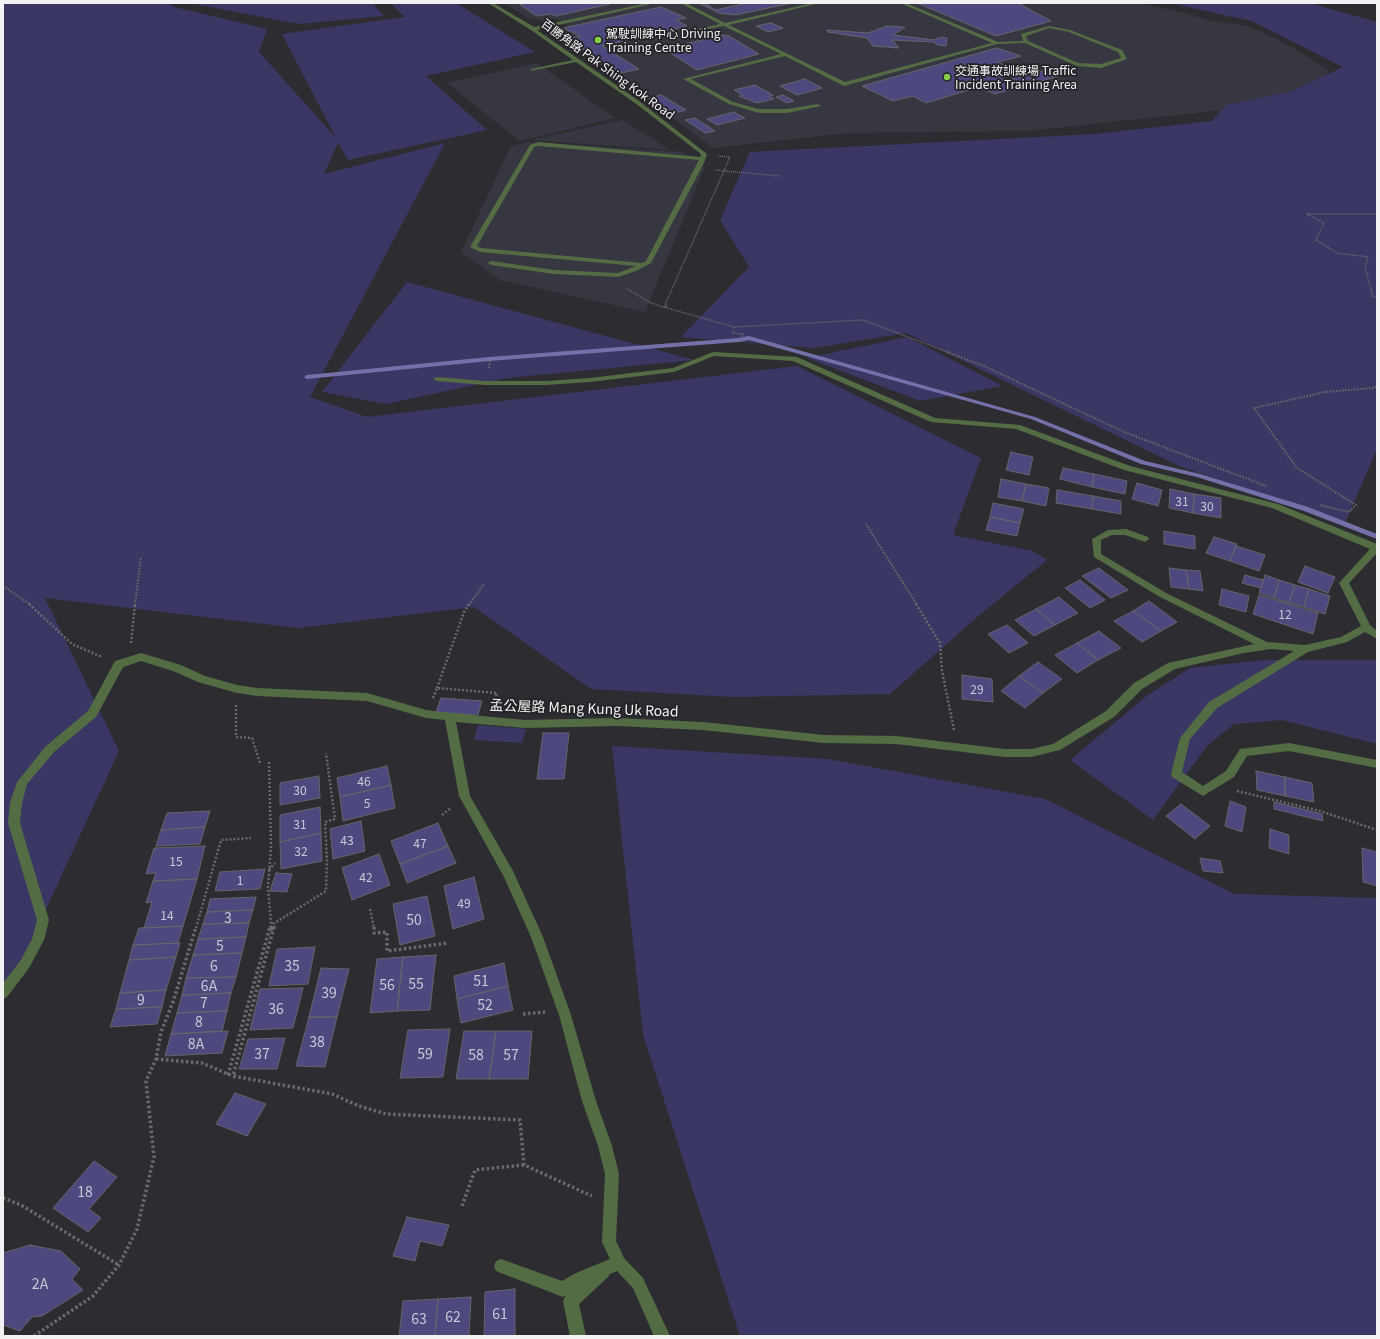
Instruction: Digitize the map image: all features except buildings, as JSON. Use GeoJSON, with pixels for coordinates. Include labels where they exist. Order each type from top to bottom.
{"type":"FeatureCollection","features":[{"type":"Feature","properties":{"kind":"street","name":"百勝角路 Pak Shing Kok Road"},"geometry":{"type":"LineString","coordinates":[[490,3],[534,29],[578,60],[704,154],[702,161]]}},
{"type":"Feature","properties":{"kind":"street"},"geometry":{"type":"LineString","coordinates":[[534,29],[654,3]]}},
{"type":"Feature","properties":{"kind":"street"},"geometry":{"type":"LineString","coordinates":[[682,3],[844,84],[997,43],[1026,42],[1077,64],[1101,66],[1124,59],[1120,51],[1070,31],[1049,28],[1022,35],[1026,42]]}},
{"type":"Feature","properties":{"kind":"street"},"geometry":{"type":"LineString","coordinates":[[695,31],[818,3]]}},
{"type":"Feature","properties":{"kind":"street"},"geometry":{"type":"LineString","coordinates":[[902,3],[997,43]]}},
{"type":"Feature","properties":{"kind":"street"},"geometry":{"type":"LineString","coordinates":[[785,55],[686,79],[731,103],[758,111],[787,112],[818,106]]}},
{"type":"Feature","properties":{"kind":"street"},"geometry":{"type":"LineString","coordinates":[[533,70],[578,60]]}},
{"type":"Feature","properties":{"kind":"street"},"geometry":{"type":"LineString","coordinates":[[491,263],[554,272],[618,275],[634,270],[649,262],[702,161],[538,144],[532,146],[473,246],[480,250],[643,265]]}},
{"type":"Feature","properties":{"kind":"street"},"geometry":{"type":"LineString","coordinates":[[437,379],[485,383],[590,380],[674,370],[713,354],[794,359],[934,420],[1017,427],[1127,468],[1275,506],[1377,548],[1344,583],[1366,627],[1377,636]]}},
{"type":"Feature","properties":{"kind":"street"},"geometry":{"type":"LineString","coordinates":[[1145,539],[1126,532],[1111,532],[1096,539],[1098,555],[1163,594],[1266,646]]}},
{"type":"Feature","properties":{"kind":"street","name":"孟公屋路 Mang Kung Uk Road"},"geometry":{"type":"LineString","coordinates":[[124,663],[141,657],[177,668],[202,679],[237,689],[257,692],[367,697],[426,714],[450,717],[525,724],[617,722],[703,726],[824,739],[896,740],[1005,753],[1031,753],[1056,747],[1110,714],[1138,686],[1172,666],[1244,649],[1266,646],[1305,649],[1344,640],[1366,627]]}},
{"type":"Feature","properties":{"kind":"street"},"geometry":{"type":"LineString","coordinates":[[1305,649],[1213,704],[1185,738],[1176,774],[1203,792],[1230,774],[1244,752],[1289,748],[1377,764]]}},
{"type":"Feature","properties":{"kind":"street"},"geometry":{"type":"LineString","coordinates":[[3,993],[28,958],[38,940],[43,920],[14,823],[16,803],[22,782],[50,749],[92,714],[124,663]]}},
{"type":"Feature","properties":{"kind":"street"},"geometry":{"type":"LineString","coordinates":[[450,717],[465,796],[509,875],[534,930],[565,1015],[589,1101],[605,1146],[612,1174],[608,1242],[614,1265],[638,1283],[662,1336]]}},
{"type":"Feature","properties":{"kind":"street"},"geometry":{"type":"LineString","coordinates":[[501,1266],[563,1289],[581,1278],[614,1265]]}},
{"type":"Feature","properties":{"kind":"street"},"geometry":{"type":"LineString","coordinates":[[578,1336],[571,1301],[614,1265]]}},
{"type":"Feature","properties":{"kind":"path"},"geometry":{"type":"LineString","coordinates":[[664,307],[667,306],[665,305],[723,170],[780,176]]}},
{"type":"Feature","properties":{"kind":"path"},"geometry":{"type":"LineString","coordinates":[[1377,214],[1307,214],[1324,223],[1316,240],[1337,253],[1368,257],[1365,266],[1373,297],[1377,297]]}},
{"type":"Feature","properties":{"kind":"path"},"geometry":{"type":"LineString","coordinates":[[622,286],[649,302],[734,327],[863,320],[984,366],[1124,432],[1270,487]]}},
{"type":"Feature","properties":{"kind":"path"},"geometry":{"type":"LineString","coordinates":[[734,327],[734,333],[743,334]]}},
{"type":"Feature","properties":{"kind":"path"},"geometry":{"type":"LineString","coordinates":[[488,368],[490,360]]}},
{"type":"Feature","properties":{"kind":"path"},"geometry":{"type":"LineString","coordinates":[[1313,503],[1349,512],[1356,505],[1297,468],[1254,408],[1325,392],[1373,388],[1377,386]]}},
{"type":"Feature","properties":{"kind":"path"},"geometry":{"type":"LineString","coordinates":[[866,524],[940,644],[942,670],[957,748]]}},
{"type":"Feature","properties":{"kind":"path"},"geometry":{"type":"LineString","coordinates":[[3,586],[33,607],[72,644],[124,663],[142,557]]}},
{"type":"Feature","properties":{"kind":"path"},"geometry":{"type":"LineString","coordinates":[[426,714],[437,688],[464,612],[484,584]]}},
{"type":"Feature","properties":{"kind":"path"},"geometry":{"type":"LineString","coordinates":[[437,688],[497,693],[488,720]]}},
{"type":"Feature","properties":{"kind":"path"},"geometry":{"type":"LineString","coordinates":[[237,689],[236,737],[252,738],[260,763]]}},
{"type":"Feature","properties":{"kind":"path"},"geometry":{"type":"LineString","coordinates":[[270,929],[272,929],[273,924],[326,891],[327,861],[325,822],[335,819],[326,753]]}},
{"type":"Feature","properties":{"kind":"path"},"geometry":{"type":"LineString","coordinates":[[228,1075],[271,923],[268,887],[271,847],[269,762]]}},
{"type":"Feature","properties":{"kind":"path"},"geometry":{"type":"LineString","coordinates":[[1203,792],[1224,788],[1260,795],[1320,811],[1377,830]]}},
{"type":"Feature","properties":{"kind":"path"},"geometry":{"type":"LineString","coordinates":[[34,1336],[94,1296],[119,1265],[137,1229],[154,1158],[146,1081],[156,1059],[161,1032],[174,1002],[221,840],[251,838]]}},
{"type":"Feature","properties":{"kind":"path"},"geometry":{"type":"LineString","coordinates":[[270,870],[276,863]]}},
{"type":"Feature","properties":{"kind":"path"},"geometry":{"type":"LineString","coordinates":[[370,909],[374,933],[387,932],[387,951],[448,943]]}},
{"type":"Feature","properties":{"kind":"path"},"geometry":{"type":"LineString","coordinates":[[233,1076],[275,924]]}},
{"type":"Feature","properties":{"kind":"path"},"geometry":{"type":"LineString","coordinates":[[156,1059],[202,1063],[228,1075],[332,1094],[359,1106],[386,1114],[520,1120],[524,1164]]}},
{"type":"Feature","properties":{"kind":"path"},"geometry":{"type":"LineString","coordinates":[[462,1206],[475,1170],[524,1164],[610,1205]]}},
{"type":"Feature","properties":{"kind":"path"},"geometry":{"type":"LineString","coordinates":[[3,1198],[21,1205],[119,1265]]}},
{"type":"Feature","properties":{"kind":"shaded area"},"geometry":{"type":"Polygon","coordinates":[[[3,3],[169,3],[174,7],[267,29],[259,52],[336,138],[282,34],[405,17],[390,3],[456,3],[535,52],[426,76],[487,130],[348,160],[338,143],[324,174],[445,143],[310,397],[367,417],[797,366],[981,458],[953,535],[1033,551],[1047,560],[983,612],[890,694],[733,697],[591,689],[474,607],[298,628],[45,598],[119,751],[3,1002],[3,3]]]}},
{"type":"Feature","properties":{"kind":"shaded area"},"geometry":{"type":"Polygon","coordinates":[[[189,3],[372,3],[384,16],[299,24],[189,3]]]}},
{"type":"Feature","properties":{"kind":"shaded area"},"geometry":{"type":"Polygon","coordinates":[[[504,3],[1139,3],[1184,13],[1207,20],[1246,26],[1275,38],[1329,71],[1313,88],[1223,110],[1027,131],[848,133],[713,148],[603,66],[559,37],[568,26],[555,18],[543,21],[527,17],[504,3]]]}},
{"type":"Feature","properties":{"kind":"shaded area"},"geometry":{"type":"Polygon","coordinates":[[[1170,3],[1309,3],[1377,22],[1377,449],[1345,523],[1179,466],[906,333],[814,348],[681,337],[749,267],[720,220],[750,152],[1095,134],[1212,121],[1226,105],[1289,92],[1343,67],[1252,21],[1170,3]]]}},
{"type":"Feature","properties":{"kind":"shaded area"},"geometry":{"type":"Polygon","coordinates":[[[537,63],[615,118],[520,141],[447,83],[537,63]]]}},
{"type":"Feature","properties":{"kind":"shaded area"},"geometry":{"type":"Polygon","coordinates":[[[623,120],[670,150],[531,140],[623,120]]]}},
{"type":"Feature","properties":{"kind":"shaded area"},"geometry":{"type":"Polygon","coordinates":[[[529,142],[680,152],[702,159],[701,163],[704,169],[645,312],[500,280],[461,252],[511,146],[529,142]]]}},
{"type":"Feature","properties":{"kind":"shaded area"},"geometry":{"type":"Polygon","coordinates":[[[407,282],[694,360],[507,378],[386,404],[322,392],[407,282]]]}},
{"type":"Feature","properties":{"kind":"shaded area"},"geometry":{"type":"Polygon","coordinates":[[[907,337],[1003,386],[920,401],[807,358],[907,337]]]}},
{"type":"Feature","properties":{"kind":"shaded area"},"geometry":{"type":"Polygon","coordinates":[[[1264,660],[1377,660],[1377,744],[1282,720],[1234,724],[1207,746],[1153,820],[1070,760],[1148,695],[1190,668],[1264,660]]]}},
{"type":"Feature","properties":{"kind":"shaded area"},"geometry":{"type":"Polygon","coordinates":[[[478,725],[526,729],[522,743],[474,740],[478,725]]]}},
{"type":"Feature","properties":{"kind":"shaded area"},"geometry":{"type":"Polygon","coordinates":[[[612,746],[828,759],[1045,799],[1234,894],[1377,898],[1377,1336],[740,1336],[643,1035],[612,746]]]}},
{"type":"Feature","properties":{"kind":"waterway"},"geometry":{"type":"LineString","coordinates":[[307,377],[489,359],[749,338],[1033,418],[1143,463],[1198,475],[1306,509],[1377,537]]}},
{"type":"Feature","properties":{"kind":"place","name":"駕駛訓練中心 Driving Training Centre"},"geometry":{"type":"Point","coordinates":[598,40]}},
{"type":"Feature","properties":{"kind":"place","name":"交通事故訓練場 Traffic Incident Training Area"},"geometry":{"type":"Point","coordinates":[947,77]}}]}
